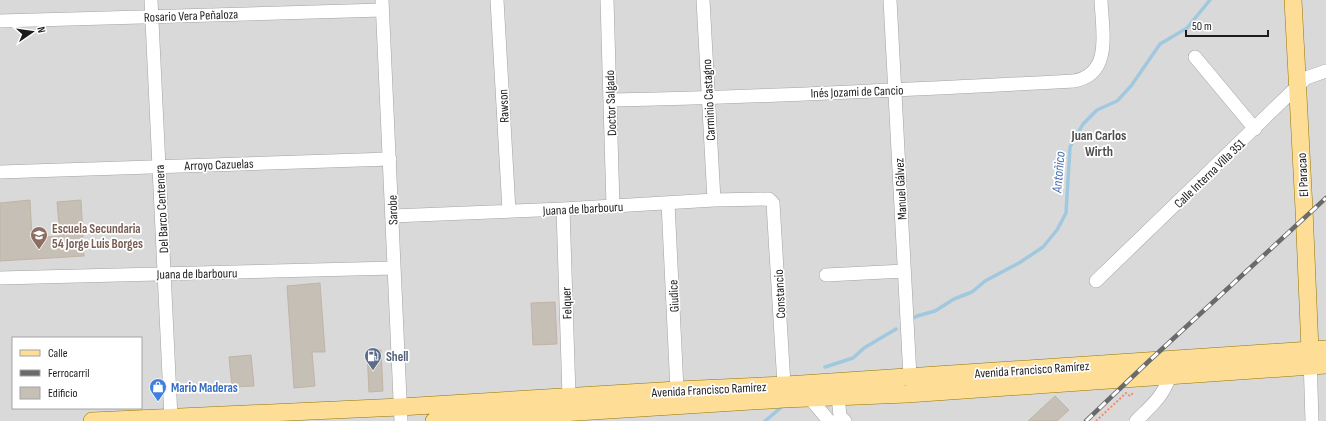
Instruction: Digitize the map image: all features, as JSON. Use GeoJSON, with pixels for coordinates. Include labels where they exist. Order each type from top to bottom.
{"type":"FeatureCollection","features":[{"type":"Feature","properties":{"kind":"main road","name":"El Paracao"},"geometry":{"type":"LineString","coordinates":[[1293,0],[1304,213],[1318,357]]}},
{"type":"Feature","properties":{"kind":"main road","name":"Avenida Francisco Ramírez"},"geometry":{"type":"LineString","coordinates":[[434,421],[838,396],[907,394],[1121,378],[1170,376],[1318,357]]}},
{"type":"Feature","properties":{"kind":"main road","name":"Avenida Francisco Ramírez"},"geometry":{"type":"LineString","coordinates":[[92,421],[171,418],[400,414],[569,396],[910,377],[1318,357]]}},
{"type":"Feature","properties":{"kind":"street","name":"Del Barco Centenera"},"geometry":{"type":"LineString","coordinates":[[151,0],[171,418]]}},
{"type":"Feature","properties":{"kind":"street","name":"Rawson"},"geometry":{"type":"LineString","coordinates":[[497,0],[508,211]]}},
{"type":"Feature","properties":{"kind":"street","name":"Doctor Salgado"},"geometry":{"type":"LineString","coordinates":[[607,0],[613,206]]}},
{"type":"Feature","properties":{"kind":"street","name":"Carminio Castagno"},"geometry":{"type":"LineString","coordinates":[[703,0],[714,200]]}},
{"type":"Feature","properties":{"kind":"street","name":"Manuel Gálvez"},"geometry":{"type":"LineString","coordinates":[[890,0],[910,377]]}},
{"type":"Feature","properties":{"kind":"street","name":"Inés Jozami de Cancio"},"geometry":{"type":"LineString","coordinates":[[611,100],[708,98],[1084,80],[1098,67],[1101,59],[1103,49],[1101,0]]}},
{"type":"Feature","properties":{"kind":"street","name":"Rosario Vera Peñaloza"},"geometry":{"type":"LineString","coordinates":[[0,21],[152,16],[382,5]]}},
{"type":"Feature","properties":{"kind":"street","name":"Sarobe"},"geometry":{"type":"LineString","coordinates":[[382,5],[390,159],[400,414]]}},
{"type":"Feature","properties":{"kind":"street"},"geometry":{"type":"LineString","coordinates":[[1195,57],[1255,129]]}},
{"type":"Feature","properties":{"kind":"street","name":"Calle Interna Villa 351"},"geometry":{"type":"LineString","coordinates":[[1096,281],[1298,88],[1306,78],[1326,71]]}},
{"type":"Feature","properties":{"kind":"street","name":"Arroyo Cazuelas"},"geometry":{"type":"LineString","coordinates":[[0,172],[390,159]]}},
{"type":"Feature","properties":{"kind":"street","name":"Juana de Ibarbouru"},"geometry":{"type":"LineString","coordinates":[[392,216],[563,209],[714,200],[769,199],[773,203]]}},
{"type":"Feature","properties":{"kind":"street","name":"Giudice"},"geometry":{"type":"LineString","coordinates":[[668,203],[677,390]]}},
{"type":"Feature","properties":{"kind":"street","name":"Constancio"},"geometry":{"type":"LineString","coordinates":[[773,203],[784,385]]}},
{"type":"Feature","properties":{"kind":"street","name":"Felquer"},"geometry":{"type":"LineString","coordinates":[[563,209],[569,396]]}},
{"type":"Feature","properties":{"kind":"street","name":"Juana de Ibarbouru"},"geometry":{"type":"LineString","coordinates":[[0,278],[394,268]]}},
{"type":"Feature","properties":{"kind":"street"},"geometry":{"type":"LineString","coordinates":[[826,275],[904,271]]}},
{"type":"Feature","properties":{"kind":"street"},"geometry":{"type":"LineString","coordinates":[[1312,421],[1318,357]]}},
{"type":"Feature","properties":{"kind":"street"},"geometry":{"type":"LineString","coordinates":[[1136,421],[1159,398],[1165,390],[1170,376]]}},
{"type":"Feature","properties":{"kind":"street"},"geometry":{"type":"LineString","coordinates":[[836,420],[838,396]]}},
{"type":"Feature","properties":{"kind":"street"},"geometry":{"type":"LineString","coordinates":[[810,398],[836,420]]}},
{"type":"Feature","properties":{"kind":"path"},"geometry":{"type":"LineString","coordinates":[[1096,421],[1126,393],[1130,396],[1135,391]]}},
{"type":"Feature","properties":{"kind":"shaded area"},"geometry":{"type":"Polygon","coordinates":[[[0,0],[1326,0],[1326,421],[0,421],[0,0]]]}},
{"type":"Feature","properties":{"kind":"building"},"geometry":{"type":"Polygon","coordinates":[[[30,200],[32,238],[60,236],[57,202],[81,200],[84,256],[0,261],[0,203],[30,200]]]}},
{"type":"Feature","properties":{"kind":"building"},"geometry":{"type":"Polygon","coordinates":[[[320,283],[325,352],[312,352],[315,386],[294,388],[287,286],[320,283]]]}},
{"type":"Feature","properties":{"kind":"building"},"geometry":{"type":"Polygon","coordinates":[[[555,302],[557,344],[533,345],[531,303],[555,302]]]}},
{"type":"Feature","properties":{"kind":"building"},"geometry":{"type":"Polygon","coordinates":[[[367,350],[381,350],[383,391],[369,392],[367,350]]]}},
{"type":"Feature","properties":{"kind":"building"},"geometry":{"type":"Polygon","coordinates":[[[251,355],[254,386],[232,387],[229,357],[251,355]]]}},
{"type":"Feature","properties":{"kind":"building"},"geometry":{"type":"Polygon","coordinates":[[[1055,396],[1069,410],[1057,421],[1028,421],[1055,396]]]}},
{"type":"Feature","properties":{"kind":"waterway","name":"Antoñico"},"geometry":{"type":"LineString","coordinates":[[912,319],[935,311],[954,299],[972,292],[985,281],[1019,263],[1043,247],[1057,230],[1066,213],[1070,147],[1083,124],[1097,110],[1117,101],[1131,86],[1160,44],[1187,28],[1210,0]]}},
{"type":"Feature","properties":{"kind":"waterway","name":"Antoñico"},"geometry":{"type":"LineString","coordinates":[[825,367],[853,358],[864,348],[896,329]]}},
{"type":"Feature","properties":{"kind":"waterway","name":"Antoñico"},"geometry":{"type":"LineString","coordinates":[[765,421],[784,405]]}},
{"type":"Feature","properties":{"kind":"railway"},"geometry":{"type":"LineString","coordinates":[[1086,421],[1326,198]]}},
{"type":"Feature","properties":{"kind":"place","name":"Escuela Secundaria 54 Jorge Luis Borges"},"geometry":{"type":"Point","coordinates":[39,250]}},
{"type":"Feature","properties":{"kind":"place","name":"Shell"},"geometry":{"type":"Point","coordinates":[373,371]}},
{"type":"Feature","properties":{"kind":"place","name":"Mario Maderas"},"geometry":{"type":"Point","coordinates":[158,402]}},
{"type":"Feature","properties":{"kind":"district","name":"Juan Carlos Wirth"},"geometry":{"type":"Point","coordinates":[1099,144]}}]}
